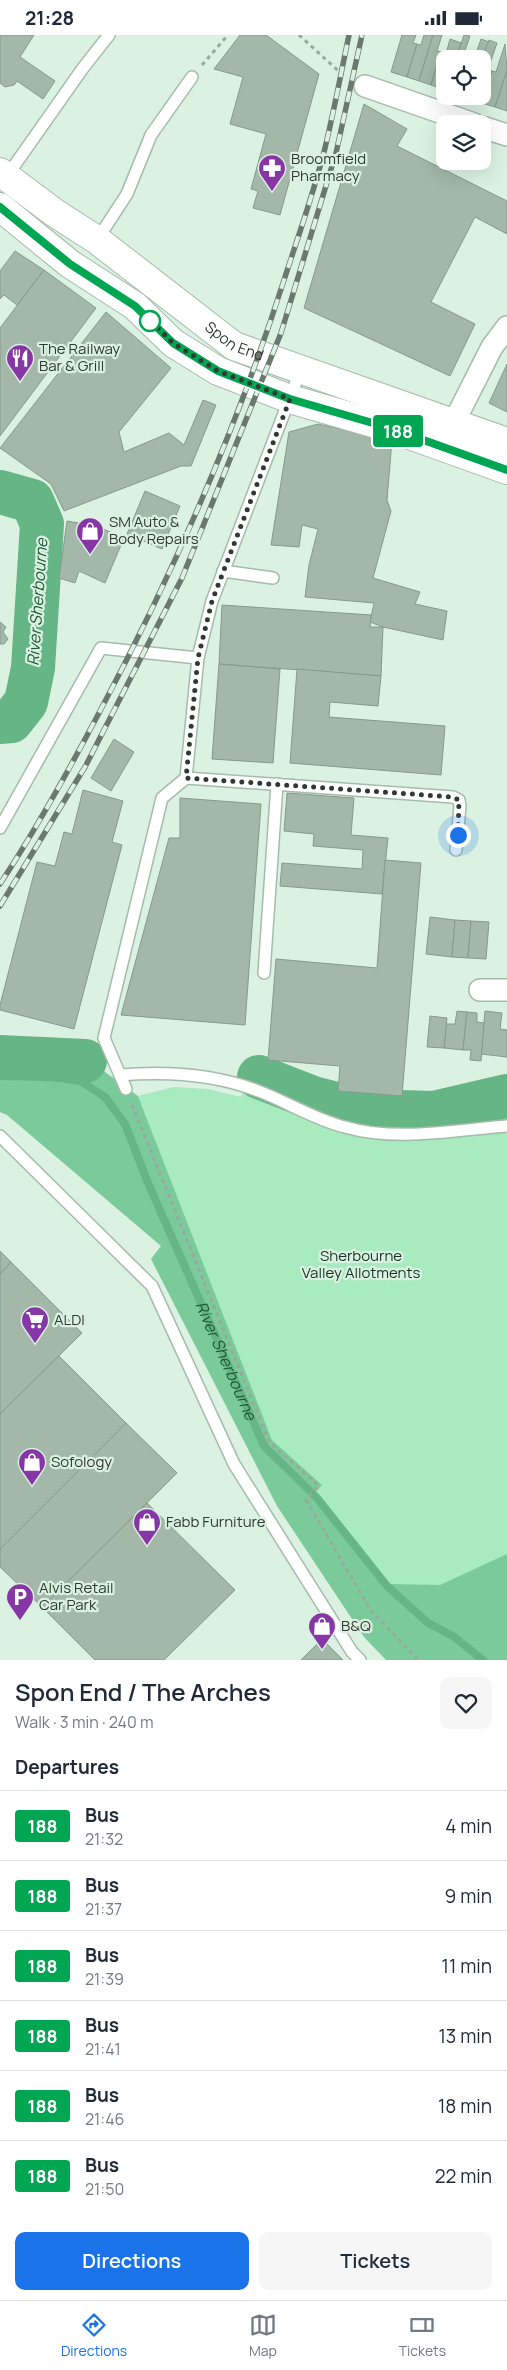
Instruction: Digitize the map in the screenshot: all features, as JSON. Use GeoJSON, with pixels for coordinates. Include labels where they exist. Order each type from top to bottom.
{"type":"FeatureCollection","features":[{"type":"Feature","properties":{"kind":"main road","name":"Spon End"},"geometry":{"type":"LineString","coordinates":[[3,174],[54,213],[97,240],[234,346],[507,442]]}},
{"type":"Feature","properties":{"kind":"main road","name":"Spon End"},"geometry":{"type":"LineString","coordinates":[[0,207],[70,264],[135,306],[173,343],[218,371],[290,399],[390,428],[507,470]]}},
{"type":"Feature","properties":{"kind":"street"},"geometry":{"type":"LineString","coordinates":[[365,86],[448,115]]}},
{"type":"Feature","properties":{"kind":"street"},"geometry":{"type":"LineString","coordinates":[[491,130],[507,135]]}},
{"type":"Feature","properties":{"kind":"street"},"geometry":{"type":"LineString","coordinates":[[454,422],[492,347],[507,327]]}},
{"type":"Feature","properties":{"kind":"street"},"geometry":{"type":"LineString","coordinates":[[480,991],[507,990]]}},
{"type":"Feature","properties":{"kind":"lane"},"geometry":{"type":"LineString","coordinates":[[3,174],[109,35]]}},
{"type":"Feature","properties":{"kind":"lane"},"geometry":{"type":"LineString","coordinates":[[97,240],[127,194],[151,135],[192,77]]}},
{"type":"Feature","properties":{"kind":"lane"},"geometry":{"type":"LineString","coordinates":[[186,778],[198,658],[212,601],[301,369]]}},
{"type":"Feature","properties":{"kind":"lane"},"geometry":{"type":"LineString","coordinates":[[223,571],[273,578]]}},
{"type":"Feature","properties":{"kind":"lane"},"geometry":{"type":"LineString","coordinates":[[0,828],[101,649],[198,658]]}},
{"type":"Feature","properties":{"kind":"lane"},"geometry":{"type":"LineString","coordinates":[[126,1089],[104,1038],[162,798],[186,778],[453,797],[459,800],[460,806],[456,850]]}},
{"type":"Feature","properties":{"kind":"lane"},"geometry":{"type":"LineString","coordinates":[[264,973],[277,784]]}},
{"type":"Feature","properties":{"kind":"lane"},"geometry":{"type":"LineString","coordinates":[[120,1075],[147,1073],[198,1075],[258,1091],[344,1127],[382,1134],[507,1126]]}},
{"type":"Feature","properties":{"kind":"lane"},"geometry":{"type":"LineString","coordinates":[[0,1136],[152,1286],[234,1464],[352,1652],[360,1660]]}},
{"type":"Feature","properties":{"kind":"path"},"geometry":{"type":"LineString","coordinates":[[192,77],[228,35]]}},
{"type":"Feature","properties":{"kind":"path"},"geometry":{"type":"LineString","coordinates":[[299,35],[344,76],[365,86]]}},
{"type":"Feature","properties":{"kind":"path"},"geometry":{"type":"LineString","coordinates":[[126,1089],[269,1442],[318,1485],[306,1500],[370,1609],[418,1660]]}},
{"type":"Feature","properties":{"kind":"green space"},"geometry":{"type":"Polygon","coordinates":[[[0,1048],[83,1056],[138,1096],[272,1440],[322,1485],[316,1492],[388,1584],[440,1585],[507,1554],[507,1660],[386,1660],[364,1637],[277,1506],[151,1259],[161,1246],[7,1115],[0,1112],[0,1048]]]}},
{"type":"Feature","properties":{"kind":"green space","name":"Sherbourne Valley Allotments"},"geometry":{"type":"Polygon","coordinates":[[[245,1080],[338,1110],[386,1119],[410,1121],[444,1120],[507,1105],[507,1660],[388,1585],[316,1492],[322,1485],[272,1440],[138,1096],[174,1087],[208,1089],[241,1097],[245,1080]]]}},
{"type":"Feature","properties":{"kind":"building"},"geometry":{"type":"Polygon","coordinates":[[[0,35],[34,35],[20,57],[55,81],[43,99],[17,81],[14,85],[5,87],[0,83],[0,35]]]}},
{"type":"Feature","properties":{"kind":"building"},"geometry":{"type":"Polygon","coordinates":[[[240,35],[266,35],[319,74],[280,215],[253,208],[258,191],[251,189],[266,134],[230,124],[243,77],[214,69],[240,35]]]}},
{"type":"Feature","properties":{"kind":"building"},"geometry":{"type":"Polygon","coordinates":[[[402,35],[416,35],[413,43],[417,44],[407,77],[391,72],[402,35]]]}},
{"type":"Feature","properties":{"kind":"building"},"geometry":{"type":"Polygon","coordinates":[[[424,35],[433,35],[419,81],[407,77],[417,44],[421,45],[424,35]]]}},
{"type":"Feature","properties":{"kind":"building"},"geometry":{"type":"Polygon","coordinates":[[[433,35],[442,35],[436,50],[436,68],[431,85],[419,81],[433,35]]]}},
{"type":"Feature","properties":{"kind":"building"},"geometry":{"type":"Polygon","coordinates":[[[464,35],[470,36],[465,50],[459,50],[464,35]]]}},
{"type":"Feature","properties":{"kind":"building"},"geometry":{"type":"Polygon","coordinates":[[[450,39],[461,43],[459,50],[447,50],[450,39]]]}},
{"type":"Feature","properties":{"kind":"building"},"geometry":{"type":"Polygon","coordinates":[[[481,39],[489,42],[486,50],[477,50],[481,39]]]}},
{"type":"Feature","properties":{"kind":"building"},"geometry":{"type":"Polygon","coordinates":[[[489,40],[497,43],[491,60],[491,50],[485,50],[489,40]]]}},
{"type":"Feature","properties":{"kind":"building"},"geometry":{"type":"Polygon","coordinates":[[[505,44],[507,70],[495,107],[488,105],[491,105],[491,74],[492,71],[496,72],[505,44]]]}},
{"type":"Feature","properties":{"kind":"building"},"geometry":{"type":"Polygon","coordinates":[[[436,68],[436,87],[431,85],[436,68]]]}},
{"type":"Feature","properties":{"kind":"building"},"geometry":{"type":"Polygon","coordinates":[[[507,70],[507,111],[495,107],[507,70]]]}},
{"type":"Feature","properties":{"kind":"building"},"geometry":{"type":"Polygon","coordinates":[[[364,104],[407,129],[397,146],[436,166],[436,170],[445,170],[507,201],[507,234],[475,217],[431,302],[475,324],[450,376],[304,308],[364,104]]]}},
{"type":"Feature","properties":{"kind":"building"},"geometry":{"type":"Polygon","coordinates":[[[15,251],[44,270],[17,305],[4,295],[0,299],[0,271],[15,251]]]}},
{"type":"Feature","properties":{"kind":"building","name":"The Railway Bar & Grill"},"geometry":{"type":"Polygon","coordinates":[[[44,270],[96,308],[0,436],[0,328],[44,270]]]}},
{"type":"Feature","properties":{"kind":"building"},"geometry":{"type":"Polygon","coordinates":[[[106,312],[171,368],[119,432],[124,452],[169,433],[184,445],[203,400],[216,405],[191,466],[181,466],[64,511],[51,484],[0,448],[106,312]]]}},
{"type":"Feature","properties":{"kind":"building"},"geometry":{"type":"Polygon","coordinates":[[[507,364],[507,412],[489,403],[507,364]]]}},
{"type":"Feature","properties":{"kind":"building"},"geometry":{"type":"Polygon","coordinates":[[[318,424],[392,440],[387,500],[391,511],[373,578],[420,592],[415,604],[447,611],[443,640],[383,627],[370,622],[374,603],[305,597],[309,565],[318,529],[302,525],[299,547],[271,545],[289,432],[318,424]]]}},
{"type":"Feature","properties":{"kind":"building"},"geometry":{"type":"Polygon","coordinates":[[[145,491],[180,506],[162,549],[127,534],[145,491]]]}},
{"type":"Feature","properties":{"kind":"building","name":"SM Auto & Body Repairs"},"geometry":{"type":"Polygon","coordinates":[[[67,521],[96,526],[124,538],[105,583],[79,571],[75,583],[59,578],[67,521]]]}},
{"type":"Feature","properties":{"kind":"building"},"geometry":{"type":"Polygon","coordinates":[[[222,605],[371,615],[370,627],[383,627],[381,676],[219,664],[222,605]]]}},
{"type":"Feature","properties":{"kind":"building"},"geometry":{"type":"Polygon","coordinates":[[[0,622],[6,627],[3,632],[8,639],[4,644],[0,644],[0,622]]]}},
{"type":"Feature","properties":{"kind":"building"},"geometry":{"type":"Polygon","coordinates":[[[219,664],[280,669],[273,763],[212,759],[219,664]]]}},
{"type":"Feature","properties":{"kind":"building"},"geometry":{"type":"Polygon","coordinates":[[[297,669],[381,676],[378,706],[330,702],[329,717],[445,726],[441,775],[290,763],[297,669]]]}},
{"type":"Feature","properties":{"kind":"building"},"geometry":{"type":"Polygon","coordinates":[[[114,739],[134,752],[111,791],[91,778],[114,739]]]}},
{"type":"Feature","properties":{"kind":"building"},"geometry":{"type":"Polygon","coordinates":[[[83,790],[123,801],[112,842],[122,845],[74,1029],[0,1010],[0,1005],[37,862],[55,866],[64,832],[72,834],[83,790]]]}},
{"type":"Feature","properties":{"kind":"building"},"geometry":{"type":"Polygon","coordinates":[[[287,793],[354,798],[351,835],[388,838],[382,894],[280,886],[282,863],[362,869],[363,850],[313,846],[314,834],[284,831],[287,793]]]}},
{"type":"Feature","properties":{"kind":"building"},"geometry":{"type":"Polygon","coordinates":[[[180,798],[261,804],[245,1025],[121,1015],[169,838],[180,838],[180,798]]]}},
{"type":"Feature","properties":{"kind":"building"},"geometry":{"type":"Polygon","coordinates":[[[385,860],[421,863],[402,1096],[338,1091],[340,1066],[268,1060],[276,959],[377,968],[385,860]]]}},
{"type":"Feature","properties":{"kind":"building"},"geometry":{"type":"Polygon","coordinates":[[[430,917],[455,920],[452,957],[426,954],[430,917]]]}},
{"type":"Feature","properties":{"kind":"building"},"geometry":{"type":"Polygon","coordinates":[[[455,920],[471,921],[468,958],[452,957],[455,920]]]}},
{"type":"Feature","properties":{"kind":"building"},"geometry":{"type":"Polygon","coordinates":[[[471,921],[489,922],[486,959],[468,958],[471,921]]]}},
{"type":"Feature","properties":{"kind":"building"},"geometry":{"type":"Polygon","coordinates":[[[457,1011],[467,1012],[463,1050],[444,1048],[446,1024],[455,1024],[457,1011]]]}},
{"type":"Feature","properties":{"kind":"building"},"geometry":{"type":"Polygon","coordinates":[[[485,1011],[502,1013],[500,1029],[507,1030],[507,1057],[481,1054],[485,1011]]]}},
{"type":"Feature","properties":{"kind":"building"},"geometry":{"type":"Polygon","coordinates":[[[467,1012],[477,1013],[477,1022],[484,1023],[481,1061],[470,1060],[471,1050],[463,1050],[467,1012]]]}},
{"type":"Feature","properties":{"kind":"building"},"geometry":{"type":"Polygon","coordinates":[[[430,1016],[447,1018],[444,1048],[427,1047],[430,1016]]]}},
{"type":"Feature","properties":{"kind":"building"},"geometry":{"type":"Polygon","coordinates":[[[0,1251],[11,1262],[0,1274],[0,1251]]]}},
{"type":"Feature","properties":{"kind":"building","name":"ALDI"},"geometry":{"type":"Polygon","coordinates":[[[11,1262],[82,1333],[0,1414],[0,1274],[11,1262]]]}},
{"type":"Feature","properties":{"kind":"building","name":"Sofology"},"geometry":{"type":"Polygon","coordinates":[[[59,1356],[126,1423],[0,1549],[0,1414],[59,1356]]]}},
{"type":"Feature","properties":{"kind":"building"},"geometry":{"type":"Polygon","coordinates":[[[126,1423],[177,1473],[42,1607],[0,1567],[0,1549],[126,1423]]]}},
{"type":"Feature","properties":{"kind":"building","name":"Fabb Furniture"},"geometry":{"type":"Polygon","coordinates":[[[147,1503],[235,1590],[164,1660],[95,1660],[42,1607],[147,1503]]]}},
{"type":"Feature","properties":{"kind":"building","name":"B&Q"},"geometry":{"type":"Polygon","coordinates":[[[322,1639],[343,1660],[301,1660],[322,1639]]]}},
{"type":"Feature","properties":{"kind":"waterway","name":"River Sherbourne"},"geometry":{"type":"LineString","coordinates":[[0,492],[32,501],[42,524],[33,668],[26,702],[11,721],[0,722]]}},
{"type":"Feature","properties":{"kind":"waterway","name":"River Sherbourne"},"geometry":{"type":"LineString","coordinates":[[0,1057],[85,1061]]}},
{"type":"Feature","properties":{"kind":"waterway","name":"River Sherbourne"},"geometry":{"type":"LineString","coordinates":[[0,1076],[55,1077],[80,1081],[105,1097],[125,1124],[148,1183],[264,1446],[317,1498],[387,1586],[428,1623],[453,1636],[483,1660]]}},
{"type":"Feature","properties":{"kind":"waterway","name":"River Sherbourne"},"geometry":{"type":"LineString","coordinates":[[259,1077],[313,1098],[365,1111],[434,1113],[507,1096]]}},
{"type":"Feature","properties":{"kind":"railway"},"geometry":{"type":"LineString","coordinates":[[0,884],[52,799],[127,659],[178,552],[225,444],[266,333],[311,197],[321,164],[349,35]]}},
{"type":"Feature","properties":{"kind":"railway"},"geometry":{"type":"LineString","coordinates":[[0,906],[85,767],[182,578],[281,333],[336,153],[362,35]]}},
{"type":"Feature","properties":{"kind":"bus line","name":"188"},"geometry":{"type":"LineString","coordinates":[[0,207],[70,264],[135,306],[173,343],[218,371],[290,399],[390,428],[507,470]]}},
{"type":"Feature","properties":{"kind":"place","name":"Broomfield Pharmacy"},"geometry":{"type":"Point","coordinates":[272,192]}},
{"type":"Feature","properties":{"kind":"place","name":"The Railway Bar & Grill"},"geometry":{"type":"Point","coordinates":[20,382]}},
{"type":"Feature","properties":{"kind":"place","name":"SM Auto & Body Repairs"},"geometry":{"type":"Point","coordinates":[90,555]}},
{"type":"Feature","properties":{"kind":"place","name":"ALDI"},"geometry":{"type":"Point","coordinates":[35,1344]}},
{"type":"Feature","properties":{"kind":"place","name":"Sofology"},"geometry":{"type":"Point","coordinates":[32,1486]}},
{"type":"Feature","properties":{"kind":"place","name":"Fabb Furniture"},"geometry":{"type":"Point","coordinates":[147,1546]}},
{"type":"Feature","properties":{"kind":"place","name":"Alvis Retail Car Park"},"geometry":{"type":"Point","coordinates":[20,1621]}},
{"type":"Feature","properties":{"kind":"place","name":"B&Q"},"geometry":{"type":"Point","coordinates":[322,1650]}},
{"type":"Feature","properties":{"kind":"route"},"geometry":{"type":"LineString","coordinates":[[150,321],[148,318],[173,343],[218,371],[290,399],[212,601],[198,658],[186,778],[453,797],[459,800],[460,806],[458,835]]}}]}
